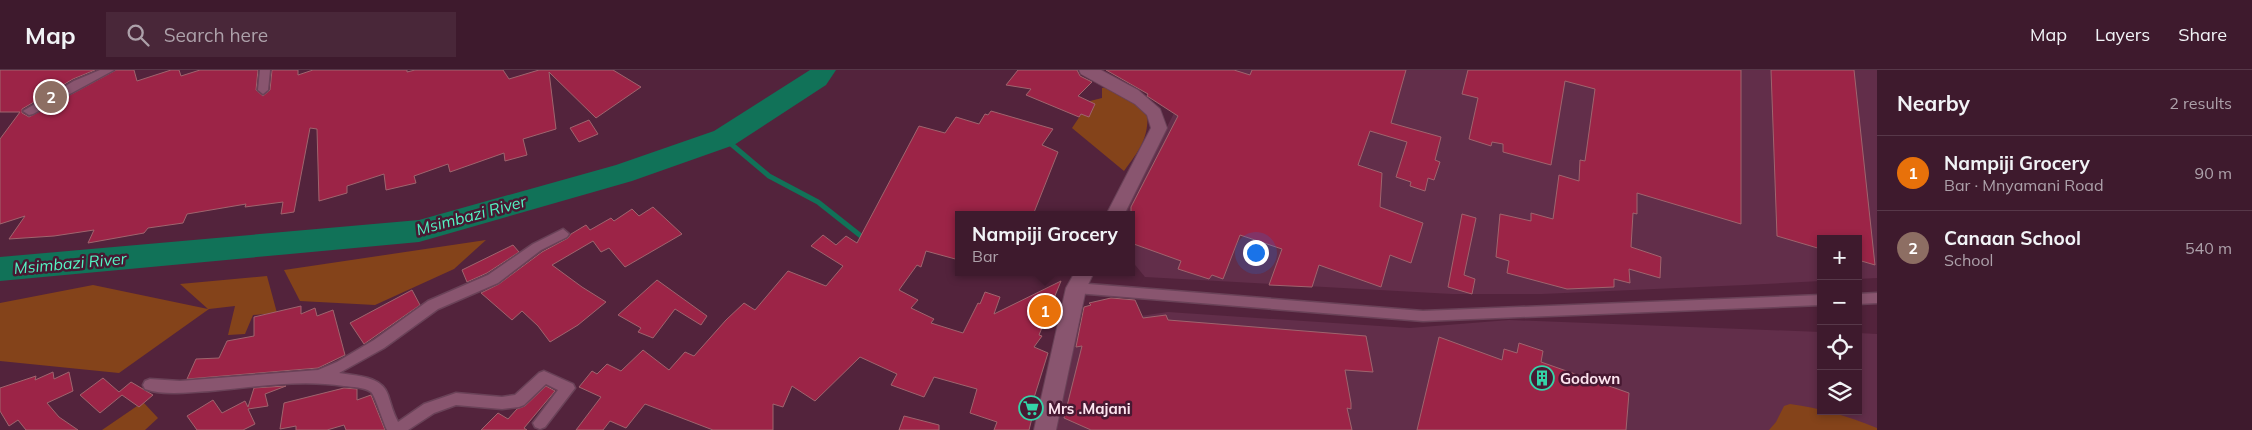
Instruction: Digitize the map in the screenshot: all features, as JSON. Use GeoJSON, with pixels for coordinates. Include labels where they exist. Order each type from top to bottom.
{"type":"FeatureCollection","features":[{"type":"Feature","properties":{"kind":"street"},"geometry":{"type":"LineString","coordinates":[[29,111],[78,84],[109,70]]}},
{"type":"Feature","properties":{"kind":"street"},"geometry":{"type":"LineString","coordinates":[[263,90],[265,70]]}},
{"type":"Feature","properties":{"kind":"street"},"geometry":{"type":"LineString","coordinates":[[1087,70],[1145,103],[1154,114],[1159,128],[1117,211]]}},
{"type":"Feature","properties":{"kind":"street"},"geometry":{"type":"LineString","coordinates":[[319,376],[342,366],[379,344],[433,305],[493,279],[537,247],[563,234]]}},
{"type":"Feature","properties":{"kind":"street"},"geometry":{"type":"LineString","coordinates":[[1045,430],[1080,280],[1423,316],[1817,300]]}},
{"type":"Feature","properties":{"kind":"street"},"geometry":{"type":"LineString","coordinates":[[1862,299],[1877,298]]}},
{"type":"Feature","properties":{"kind":"street"},"geometry":{"type":"LineString","coordinates":[[150,385],[180,387],[319,376],[363,383],[374,387],[381,394],[387,416],[396,430],[429,408],[456,399],[502,403],[518,401],[541,378],[547,377],[568,388],[540,423]]}},
{"type":"Feature","properties":{"kind":"shaded area"},"geometry":{"type":"Polygon","coordinates":[[[1196,70],[1877,70],[1877,278],[1862,279],[1862,235],[1817,235],[1817,281],[1542,294],[1452,294],[1145,277],[1135,265],[1135,211],[1124,211],[1196,70]]]}},
{"type":"Feature","properties":{"kind":"shaded area"},"geometry":{"type":"Polygon","coordinates":[[[1111,87],[1147,112],[1145,137],[1124,171],[1072,128],[1090,101],[1102,98],[1102,88],[1111,87]]]}},
{"type":"Feature","properties":{"kind":"shaded area"},"geometry":{"type":"Polygon","coordinates":[[[486,240],[454,269],[375,305],[300,301],[284,270],[486,240]]]}},
{"type":"Feature","properties":{"kind":"shaded area"},"geometry":{"type":"Polygon","coordinates":[[[267,276],[277,313],[253,315],[245,334],[228,335],[235,306],[209,309],[119,373],[0,361],[0,303],[93,285],[208,309],[180,284],[267,276]]]}},
{"type":"Feature","properties":{"kind":"shaded area"},"geometry":{"type":"Polygon","coordinates":[[[1168,312],[1410,328],[1509,320],[1817,332],[1817,415],[1862,415],[1862,333],[1877,334],[1877,430],[1050,430],[1078,325],[1168,312]]]}},
{"type":"Feature","properties":{"kind":"shaded area"},"geometry":{"type":"Polygon","coordinates":[[[143,402],[158,418],[145,430],[102,430],[143,402]]]}},
{"type":"Feature","properties":{"kind":"shaded area"},"geometry":{"type":"Polygon","coordinates":[[[1790,404],[1817,409],[1817,415],[1841,415],[1877,428],[1877,430],[1769,430],[1776,422],[1784,406],[1790,404]]]}},
{"type":"Feature","properties":{"kind":"building"},"geometry":{"type":"Polygon","coordinates":[[[0,70],[95,70],[73,79],[22,109],[22,113],[29,117],[116,70],[134,70],[137,81],[171,70],[179,70],[181,76],[200,70],[258,70],[256,90],[263,96],[270,90],[272,70],[298,70],[298,75],[313,70],[407,70],[407,72],[415,70],[503,70],[509,79],[539,70],[613,70],[641,87],[596,118],[549,72],[556,129],[523,139],[527,155],[505,161],[504,153],[450,172],[448,164],[414,176],[416,183],[386,190],[384,174],[347,186],[347,193],[319,201],[317,129],[310,128],[294,212],[281,214],[283,202],[245,207],[246,204],[187,214],[183,223],[148,228],[144,233],[88,243],[94,230],[54,236],[9,239],[25,216],[0,224],[0,139],[20,112],[0,112],[0,70]]]}},
{"type":"Feature","properties":{"kind":"building"},"geometry":{"type":"Polygon","coordinates":[[[1018,70],[1077,70],[1080,76],[1092,82],[1078,96],[1095,104],[1089,117],[1081,114],[1079,117],[1026,95],[1031,89],[1006,85],[1018,70]]]}},
{"type":"Feature","properties":{"kind":"building"},"geometry":{"type":"Polygon","coordinates":[[[1106,70],[1234,70],[1250,75],[1252,70],[1406,70],[1391,123],[1441,137],[1435,160],[1440,162],[1434,180],[1428,178],[1425,191],[1410,186],[1411,182],[1396,177],[1407,142],[1370,131],[1358,165],[1382,173],[1380,207],[1423,223],[1411,263],[1390,255],[1381,287],[1319,265],[1312,287],[1269,285],[1282,249],[1240,235],[1223,279],[1212,275],[1209,279],[1178,269],[1181,261],[1135,244],[1135,211],[1131,211],[1131,207],[1178,116],[1147,96],[1148,94],[1106,70]]]}},
{"type":"Feature","properties":{"kind":"building"},"geometry":{"type":"Polygon","coordinates":[[[1468,70],[1741,70],[1741,224],[1637,193],[1637,214],[1633,213],[1631,247],[1661,257],[1660,278],[1629,269],[1630,283],[1614,279],[1614,287],[1567,289],[1507,273],[1509,261],[1496,257],[1500,214],[1531,221],[1531,213],[1553,219],[1559,175],[1579,181],[1580,160],[1585,161],[1595,89],[1565,81],[1551,165],[1503,152],[1503,144],[1492,142],[1491,146],[1469,139],[1478,98],[1462,94],[1468,70]]]}},
{"type":"Feature","properties":{"kind":"building"},"geometry":{"type":"Polygon","coordinates":[[[1771,70],[1854,70],[1875,265],[1862,261],[1862,235],[1817,235],[1817,248],[1777,236],[1771,70]]]}},
{"type":"Feature","properties":{"kind":"building"},"geometry":{"type":"Polygon","coordinates":[[[991,111],[1053,129],[1042,145],[1058,152],[1035,211],[955,211],[955,259],[926,251],[921,267],[917,265],[899,290],[918,300],[911,308],[934,319],[931,323],[963,333],[985,292],[1000,297],[994,314],[1061,281],[1039,335],[1042,336],[1034,347],[1048,353],[1033,401],[1036,402],[1029,430],[994,430],[997,422],[970,413],[977,389],[934,377],[924,397],[891,385],[897,374],[860,357],[815,401],[792,386],[783,407],[773,404],[773,430],[713,430],[645,404],[626,428],[610,421],[603,430],[576,430],[601,397],[579,387],[592,371],[597,374],[607,364],[621,371],[643,350],[669,370],[685,352],[694,356],[744,303],[755,310],[788,271],[826,286],[843,266],[811,246],[823,235],[836,245],[846,236],[857,243],[919,126],[945,133],[956,117],[979,124],[985,114],[988,115],[991,111]]]}},
{"type":"Feature","properties":{"kind":"building"},"geometry":{"type":"Polygon","coordinates":[[[589,120],[598,134],[579,142],[570,128],[589,120]]]}},
{"type":"Feature","properties":{"kind":"building"},"geometry":{"type":"Polygon","coordinates":[[[653,207],[682,234],[625,267],[609,248],[601,252],[593,241],[552,265],[606,302],[578,325],[550,342],[538,326],[522,311],[512,320],[481,293],[499,284],[542,252],[568,238],[586,225],[590,230],[611,218],[614,221],[632,209],[639,216],[653,207]]]}},
{"type":"Feature","properties":{"kind":"building"},"geometry":{"type":"Polygon","coordinates":[[[1462,214],[1476,218],[1464,275],[1475,279],[1472,294],[1448,287],[1462,214]]]}},
{"type":"Feature","properties":{"kind":"building"},"geometry":{"type":"Polygon","coordinates":[[[513,245],[519,252],[487,273],[467,282],[462,270],[513,245]]]}},
{"type":"Feature","properties":{"kind":"building"},"geometry":{"type":"Polygon","coordinates":[[[657,280],[707,316],[701,325],[675,309],[653,338],[638,332],[641,328],[618,315],[657,280]]]}},
{"type":"Feature","properties":{"kind":"building"},"geometry":{"type":"Polygon","coordinates":[[[412,290],[420,305],[364,344],[350,323],[412,290]]]}},
{"type":"Feature","properties":{"kind":"building"},"geometry":{"type":"Polygon","coordinates":[[[1111,298],[1135,300],[1143,318],[1166,315],[1168,320],[1366,336],[1373,372],[1345,370],[1351,403],[1351,409],[1347,408],[1352,430],[1091,430],[1064,418],[1082,346],[1076,347],[1084,307],[1091,305],[1089,303],[1111,298]]]}},
{"type":"Feature","properties":{"kind":"building"},"geometry":{"type":"Polygon","coordinates":[[[301,306],[301,314],[315,308],[317,316],[333,310],[345,355],[318,368],[187,379],[196,359],[219,358],[227,341],[254,336],[254,317],[301,306]]]}},
{"type":"Feature","properties":{"kind":"building"},"geometry":{"type":"Polygon","coordinates":[[[1439,337],[1502,360],[1504,349],[1517,353],[1519,343],[1543,351],[1541,362],[1629,393],[1626,430],[1417,430],[1439,337]]]}},
{"type":"Feature","properties":{"kind":"building"},"geometry":{"type":"Polygon","coordinates":[[[53,372],[54,379],[69,372],[73,391],[47,403],[59,417],[78,430],[26,430],[18,420],[9,426],[0,411],[0,388],[36,376],[35,380],[53,372]]]}},
{"type":"Feature","properties":{"kind":"building"},"geometry":{"type":"Polygon","coordinates":[[[103,378],[119,392],[131,382],[153,395],[139,407],[122,395],[100,413],[80,395],[103,378]]]}},
{"type":"Feature","properties":{"kind":"building"},"geometry":{"type":"Polygon","coordinates":[[[286,386],[265,394],[268,406],[248,409],[255,424],[243,430],[197,430],[187,416],[213,400],[222,413],[245,401],[248,407],[254,388],[286,386]]]}},
{"type":"Feature","properties":{"kind":"building"},"geometry":{"type":"Polygon","coordinates":[[[546,386],[555,391],[524,428],[527,430],[481,430],[498,413],[508,419],[517,409],[525,406],[546,386]]]}},
{"type":"Feature","properties":{"kind":"building"},"geometry":{"type":"Polygon","coordinates":[[[344,388],[357,389],[357,400],[371,395],[385,430],[346,430],[344,425],[327,430],[296,430],[296,426],[280,429],[284,403],[344,388]]]}},
{"type":"Feature","properties":{"kind":"building"},"geometry":{"type":"Polygon","coordinates":[[[904,416],[939,425],[939,430],[899,430],[904,416]]]}},
{"type":"Feature","properties":{"kind":"waterway","name":"Msimbazi River"},"geometry":{"type":"LineString","coordinates":[[0,269],[419,231],[622,174],[724,138],[817,79],[823,70]]}},
{"type":"Feature","properties":{"kind":"waterway"},"geometry":{"type":"LineString","coordinates":[[724,138],[769,176],[818,202],[866,240]]}},
{"type":"Feature","properties":{"kind":"place","name":"Canaan School"},"geometry":{"type":"Point","coordinates":[51,97]}},
{"type":"Feature","properties":{"kind":"place","name":"Nampiji Grocery"},"geometry":{"type":"Point","coordinates":[1045,311]}},
{"type":"Feature","properties":{"kind":"place","name":"Godown"},"geometry":{"type":"Point","coordinates":[1542,378]}},
{"type":"Feature","properties":{"kind":"place","name":"Mrs .Majani"},"geometry":{"type":"Point","coordinates":[1031,408]}}]}
